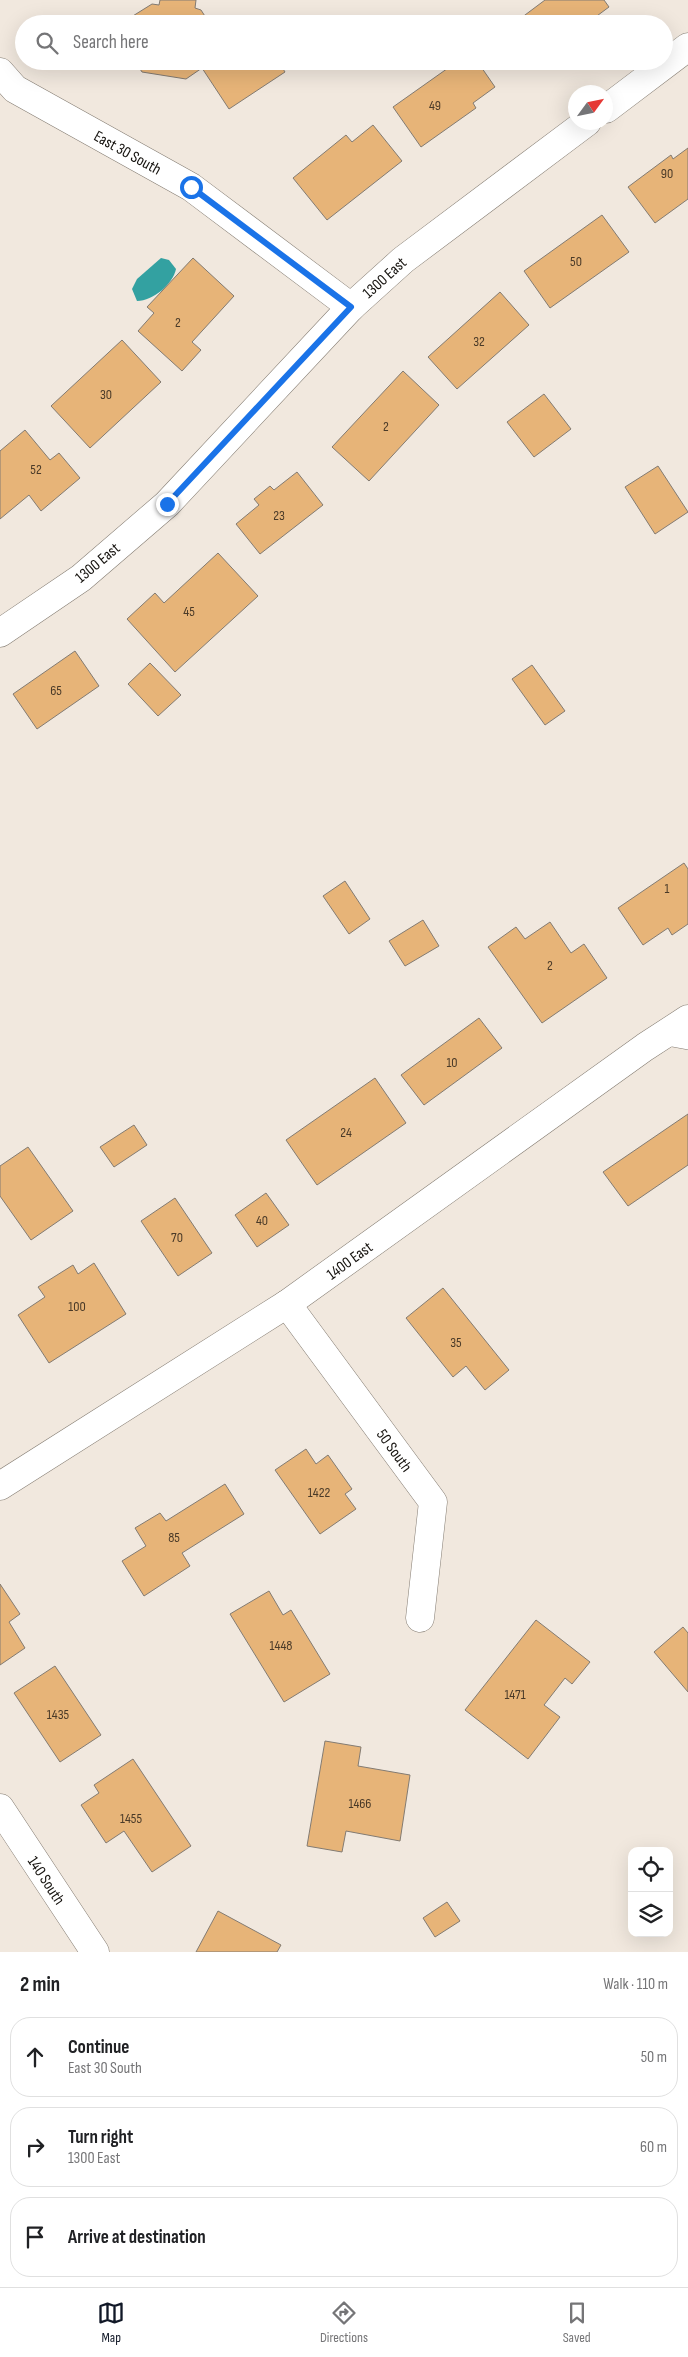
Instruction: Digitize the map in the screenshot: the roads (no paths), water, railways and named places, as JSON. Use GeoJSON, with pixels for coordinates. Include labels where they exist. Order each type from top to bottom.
{"type":"FeatureCollection","features":[{"type":"Feature","properties":{"kind":"street"},"geometry":{"type":"LineString","coordinates":[[673,58],[688,47]]}},
{"type":"Feature","properties":{"kind":"street"},"geometry":{"type":"LineString","coordinates":[[613,104],[658,70]]}},
{"type":"Feature","properties":{"kind":"street","name":"East 30 South"},"geometry":{"type":"LineString","coordinates":[[0,72],[15,89],[191,187],[351,307]]}},
{"type":"Feature","properties":{"kind":"street","name":"1300 East"},"geometry":{"type":"LineString","coordinates":[[0,633],[80,578],[167,504],[351,307],[403,260],[576,130]]}},
{"type":"Feature","properties":{"kind":"street","name":"1400 East"},"geometry":{"type":"LineString","coordinates":[[0,1486],[287,1304],[688,1019]]}},
{"type":"Feature","properties":{"kind":"street","name":"50 South"},"geometry":{"type":"LineString","coordinates":[[287,1304],[433,1502],[420,1618]]}},
{"type":"Feature","properties":{"kind":"street","name":"140 South"},"geometry":{"type":"LineString","coordinates":[[0,1808],[95,1952]]}},
{"type":"Feature","properties":{"kind":"lane"},"geometry":{"type":"LineString","coordinates":[[661,1037],[688,1042]]}},
{"type":"Feature","properties":{"kind":"water"},"geometry":{"type":"Polygon","coordinates":[[[161,258],[169,260],[176,269],[174,275],[167,286],[156,295],[137,301],[132,289],[137,279],[161,258]]]}}]}
